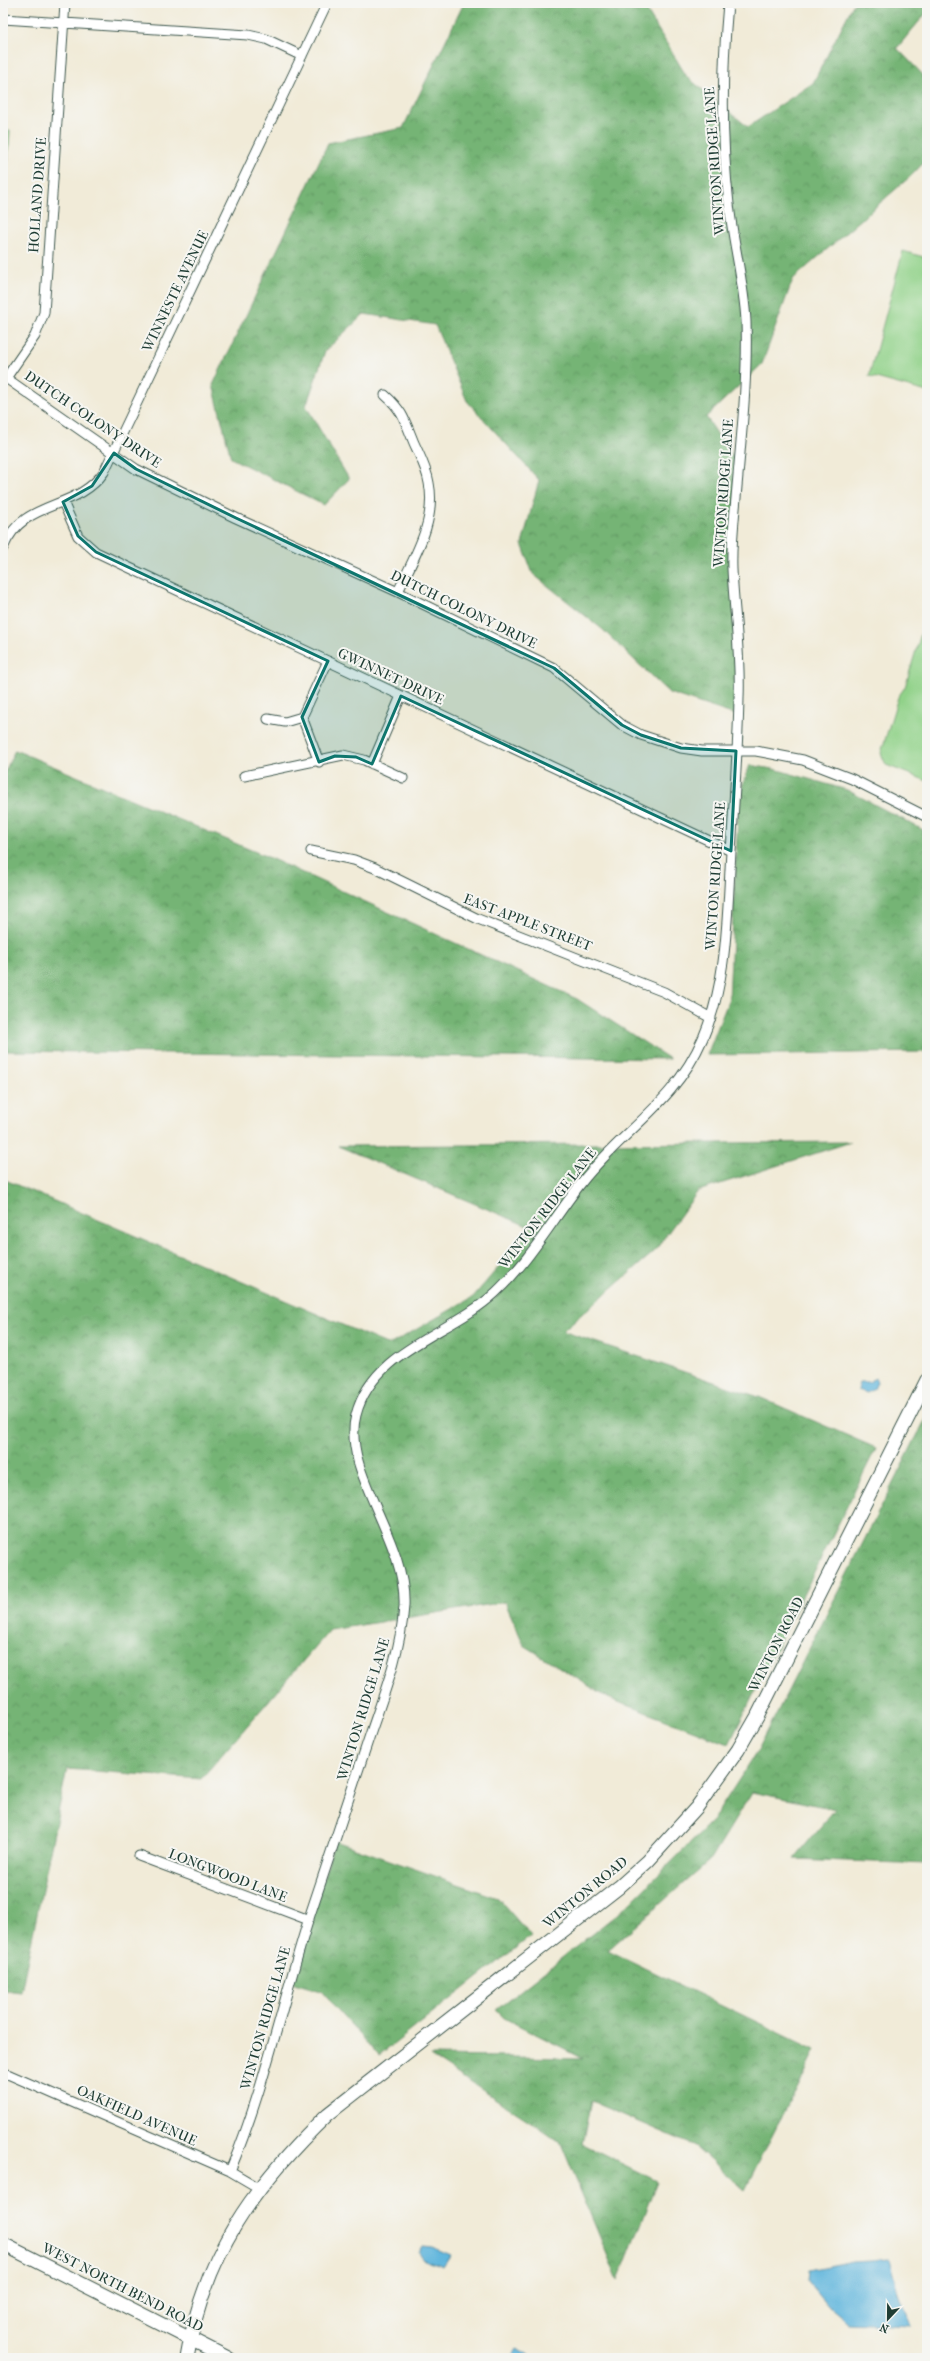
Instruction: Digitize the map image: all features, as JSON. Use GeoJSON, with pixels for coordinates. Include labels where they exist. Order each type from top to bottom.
{"type":"FeatureCollection","features":[{"type":"Feature","properties":{"kind":"main road","name":"WINTON ROAD"},"geometry":{"type":"LineString","coordinates":[[187,2358],[199,2306],[214,2265],[259,2188],[301,2140],[328,2114],[619,1887],[648,1861],[697,1807],[738,1750],[757,1717],[927,1380]]}},
{"type":"Feature","properties":{"kind":"main road","name":"WEST NORTH BEND ROAD"},"geometry":{"type":"LineString","coordinates":[[3,2244],[228,2358]]}},
{"type":"Feature","properties":{"kind":"street","name":"HOLLAND DRIVE"},"geometry":{"type":"LineString","coordinates":[[4,377],[35,336],[44,312],[65,3]]}},
{"type":"Feature","properties":{"kind":"street","name":"WINNESTE AVENUE"},"geometry":{"type":"LineString","coordinates":[[3,548],[12,531],[27,516],[63,502],[92,486],[104,472],[327,3]]}},
{"type":"Feature","properties":{"kind":"street","name":"WINTON RIDGE LANE"},"geometry":{"type":"LineString","coordinates":[[230,2171],[258,2091],[308,1920],[390,1674],[402,1622],[404,1600],[400,1566],[355,1450],[354,1424],[362,1398],[375,1376],[387,1364],[474,1310],[507,1281],[599,1162],[653,1110],[683,1077],[711,1018],[729,912],[731,851],[735,809],[736,751],[740,695],[732,556],[746,370],[746,317],[729,204],[725,149],[723,59],[728,3]]}},
{"type":"Feature","properties":{"kind":"street"},"geometry":{"type":"LineString","coordinates":[[3,18],[248,35],[266,39],[302,56]]}},
{"type":"Feature","properties":{"kind":"street","name":"DUTCH COLONY DRIVE"},"geometry":{"type":"LineString","coordinates":[[4,377],[136,469],[236,518],[398,592],[554,668],[622,725],[641,735],[681,748],[702,751],[736,751],[778,754],[825,767],[927,817]]}},
{"type":"Feature","properties":{"kind":"street"},"geometry":{"type":"LineString","coordinates":[[385,395],[399,408],[426,470],[431,494],[429,519],[425,531],[398,592]]}},
{"type":"Feature","properties":{"kind":"street","name":"GWINNET DRIVE"},"geometry":{"type":"LineString","coordinates":[[63,502],[78,536],[96,552],[731,851]]}},
{"type":"Feature","properties":{"kind":"street"},"geometry":{"type":"LineString","coordinates":[[319,762],[302,717],[328,661]]}},
{"type":"Feature","properties":{"kind":"street"},"geometry":{"type":"LineString","coordinates":[[372,764],[401,696]]}},
{"type":"Feature","properties":{"kind":"street"},"geometry":{"type":"LineString","coordinates":[[268,719],[285,722],[302,717]]}},
{"type":"Feature","properties":{"kind":"street"},"geometry":{"type":"LineString","coordinates":[[244,776],[344,756],[356,757],[403,778]]}},
{"type":"Feature","properties":{"kind":"street","name":"EAST APPLE STREET"},"geometry":{"type":"LineString","coordinates":[[311,851],[354,860],[375,868],[478,920],[664,992],[711,1018]]}},
{"type":"Feature","properties":{"kind":"street","name":"LONGWOOD LANE"},"geometry":{"type":"LineString","coordinates":[[138,1856],[308,1920]]}},
{"type":"Feature","properties":{"kind":"street","name":"OAKFIELD AVENUE"},"geometry":{"type":"LineString","coordinates":[[3,2072],[230,2171],[259,2188]]}},
{"type":"Feature","properties":{"kind":"highlighted area"},"geometry":{"type":"Polygon","coordinates":[[[114,453],[136,469],[236,518],[554,668],[622,725],[641,735],[681,748],[736,751],[731,851],[401,696],[372,764],[356,757],[335,756],[319,762],[302,717],[328,661],[96,552],[78,536],[63,502],[92,486],[114,453]]]}},
{"type":"Feature","properties":{"kind":"green space"},"geometry":{"type":"Polygon","coordinates":[[[464,3],[642,3],[687,77],[748,127],[813,83],[854,3],[927,3],[927,12],[897,48],[927,79],[927,159],[912,175],[793,279],[762,364],[706,417],[739,466],[732,556],[738,716],[669,693],[602,629],[533,574],[522,544],[539,480],[467,401],[435,325],[364,314],[325,351],[306,406],[349,479],[324,505],[231,458],[213,385],[328,143],[403,128],[464,3]]]}},
{"type":"Feature","properties":{"kind":"green space"},"geometry":{"type":"Polygon","coordinates":[[[3,131],[10,131],[8,161],[3,161],[3,131]]]}},
{"type":"Feature","properties":{"kind":"green space"},"geometry":{"type":"Polygon","coordinates":[[[903,251],[927,258],[927,392],[869,376],[903,251]]]}},
{"type":"Feature","properties":{"kind":"green space"},"geometry":{"type":"Polygon","coordinates":[[[926,617],[927,781],[886,765],[881,753],[898,697],[905,687],[926,617]]]}},
{"type":"Feature","properties":{"kind":"green space"},"geometry":{"type":"Polygon","coordinates":[[[15,750],[270,858],[577,999],[670,1059],[3,1051],[3,776],[15,750]]]}},
{"type":"Feature","properties":{"kind":"green space"},"geometry":{"type":"Polygon","coordinates":[[[750,765],[778,770],[847,790],[927,832],[927,1052],[707,1055],[729,999],[739,795],[750,765]]]}},
{"type":"Feature","properties":{"kind":"green space"},"geometry":{"type":"Polygon","coordinates":[[[851,1142],[698,1191],[654,1252],[562,1331],[759,1397],[876,1448],[729,1744],[608,1698],[524,1645],[505,1602],[330,1630],[201,1779],[67,1769],[21,1992],[3,1990],[3,1179],[389,1345],[473,1297],[532,1228],[338,1146],[851,1142]]]}},
{"type":"Feature","properties":{"kind":"green space"},"geometry":{"type":"Polygon","coordinates":[[[927,1416],[927,1864],[794,1859],[835,1809],[752,1792],[711,1859],[608,1950],[815,2050],[745,2190],[695,2146],[591,2101],[582,2144],[657,2181],[618,2281],[560,2141],[430,2056],[583,2058],[504,2018],[496,2010],[626,1907],[711,1823],[758,1750],[927,1416]]]}},
{"type":"Feature","properties":{"kind":"green space"},"geometry":{"type":"Polygon","coordinates":[[[335,1841],[498,1898],[531,1936],[379,2056],[321,1991],[291,1982],[335,1841]]]}},
{"type":"Feature","properties":{"kind":"water"},"geometry":{"type":"Polygon","coordinates":[[[875,1378],[877,1382],[874,1389],[867,1393],[858,1390],[860,1382],[869,1382],[875,1378]]]}},
{"type":"Feature","properties":{"kind":"water"},"geometry":{"type":"Polygon","coordinates":[[[422,2246],[432,2247],[451,2255],[443,2267],[422,2259],[418,2253],[422,2246]]]}},
{"type":"Feature","properties":{"kind":"water"},"geometry":{"type":"Polygon","coordinates":[[[889,2259],[899,2296],[911,2326],[849,2323],[830,2307],[808,2281],[809,2270],[853,2261],[889,2259]]]}},
{"type":"Feature","properties":{"kind":"water"},"geometry":{"type":"Polygon","coordinates":[[[516,2348],[530,2355],[528,2358],[511,2356],[516,2348]]]}}]}
